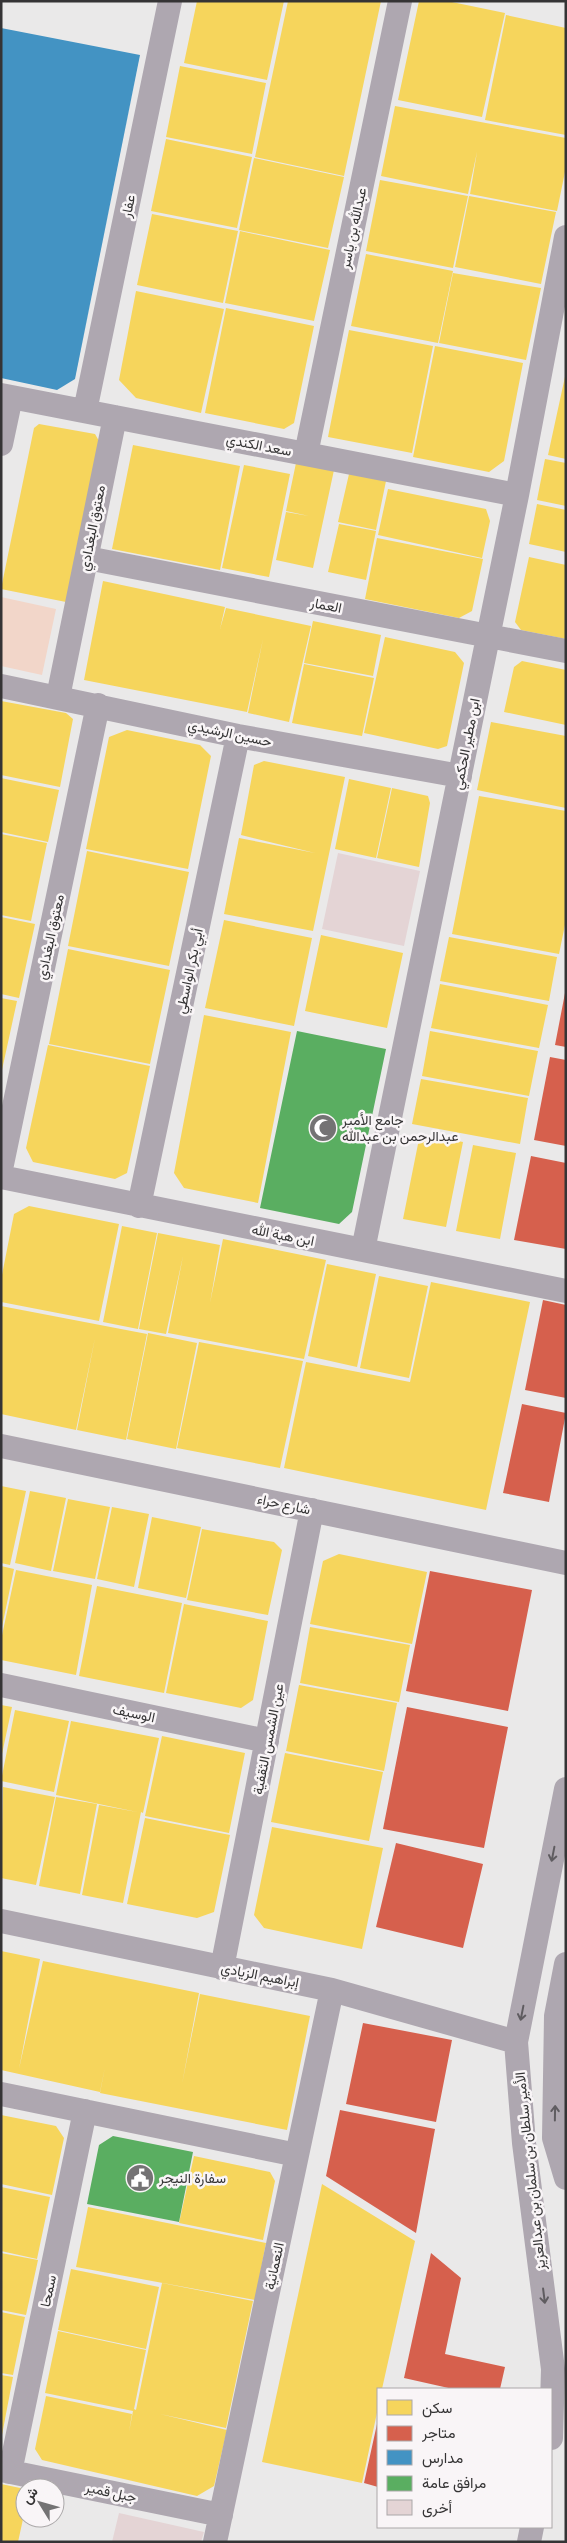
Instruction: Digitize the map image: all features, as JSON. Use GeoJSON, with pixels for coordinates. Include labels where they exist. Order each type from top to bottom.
{"type":"FeatureCollection","features":[{"type":"Feature","properties":{"kind":"street","name":"عفار"},"geometry":{"type":"LineString","coordinates":[[85,412],[170,1]]}},
{"type":"Feature","properties":{"kind":"street","name":"عبدالله بن ياسر"},"geometry":{"type":"LineString","coordinates":[[306,454],[400,1]]}},
{"type":"Feature","properties":{"kind":"street","name":"ابن مطير الحكمي"},"geometry":{"type":"LineString","coordinates":[[363,1250],[517,496],[566,238]]}},
{"type":"Feature","properties":{"kind":"street","name":"سعد الكندي"},"geometry":{"type":"LineString","coordinates":[[6,396],[517,496]]}},
{"type":"Feature","properties":{"kind":"street"},"geometry":{"type":"LineString","coordinates":[[1,444],[6,396]]}},
{"type":"Feature","properties":{"kind":"street","name":"معتوق البغدادي"},"geometry":{"type":"LineString","coordinates":[[58,697],[114,417]]}},
{"type":"Feature","properties":{"kind":"street","name":"العمار"},"geometry":{"type":"LineString","coordinates":[[86,558],[566,650]]}},
{"type":"Feature","properties":{"kind":"street","name":"حسين الرشيدي"},"geometry":{"type":"LineString","coordinates":[[1,686],[238,736],[460,776]]}},
{"type":"Feature","properties":{"kind":"street","name":"معتوق البغدادي"},"geometry":{"type":"LineString","coordinates":[[1,1168],[98,705]]}},
{"type":"Feature","properties":{"kind":"street","name":"أبي بكر الواسطي"},"geometry":{"type":"LineString","coordinates":[[139,1206],[238,736]]}},
{"type":"Feature","properties":{"kind":"street","name":"ابن هبة الله"},"geometry":{"type":"LineString","coordinates":[[1,1177],[566,1292]]}},
{"type":"Feature","properties":{"kind":"street","name":"شارع حراء"},"geometry":{"type":"LineString","coordinates":[[1,1446],[566,1563]]}},
{"type":"Feature","properties":{"kind":"street","name":"عين الشمس الثقفية"},"geometry":{"type":"LineString","coordinates":[[222,1968],[312,1510]]}},
{"type":"Feature","properties":{"kind":"street","name":"الوسيف"},"geometry":{"type":"LineString","coordinates":[[1,1685],[267,1740]]}},
{"type":"Feature","properties":{"kind":"street","name":"الأمير سلطان بن سلمان بن عبدالعزيز"},"geometry":{"type":"LineString","coordinates":[[552,2404],[553,2369],[524,2143],[516,2042],[566,1789]]}},
{"type":"Feature","properties":{"kind":"street","name":"إبراهيم الزيادي"},"geometry":{"type":"LineString","coordinates":[[1,1921],[332,1990],[516,2042]]}},
{"type":"Feature","properties":{"kind":"street","name":"الأمير سلطان بن سلمان بن عبدالعزيز"},"geometry":{"type":"LineString","coordinates":[[566,1964],[556,2016],[560,2139],[566,2178]]}},
{"type":"Feature","properties":{"kind":"street","name":"النعمانية"},"geometry":{"type":"LineString","coordinates":[[215,2542],[332,1990]]}},
{"type":"Feature","properties":{"kind":"street"},"geometry":{"type":"LineString","coordinates":[[1,2094],[297,2155]]}},
{"type":"Feature","properties":{"kind":"street","name":"سمحا"},"geometry":{"type":"LineString","coordinates":[[6,2471],[85,2111]]}},
{"type":"Feature","properties":{"kind":"street","name":"جبل قمير"},"geometry":{"type":"LineString","coordinates":[[6,2471],[221,2515]]}},
{"type":"Feature","properties":{"kind":"street"},"geometry":{"type":"LineString","coordinates":[[528,2542],[532,2528]]}},
{"type":"Feature","properties":{"kind":"shaded area"},"geometry":{"type":"Polygon","coordinates":[[[1,597],[56,609],[42,675],[1,666],[1,597]]]}},
{"type":"Feature","properties":{"kind":"building: سكن"},"geometry":{"type":"Polygon","coordinates":[[[197,1],[284,1],[267,80],[184,63],[197,1]]]}},
{"type":"Feature","properties":{"kind":"building: سكن"},"geometry":{"type":"Polygon","coordinates":[[[288,1],[381,1],[344,176],[255,157],[288,1]]]}},
{"type":"Feature","properties":{"kind":"building: سكن"},"geometry":{"type":"Polygon","coordinates":[[[419,1],[447,1],[505,13],[482,117],[398,100],[419,1]]]}},
{"type":"Feature","properties":{"kind":"building: سكن"},"geometry":{"type":"Polygon","coordinates":[[[506,15],[566,28],[566,135],[485,120],[506,15]]]}},
{"type":"Feature","properties":{"kind":"building: سكن"},"geometry":{"type":"Polygon","coordinates":[[[180,66],[266,83],[252,154],[166,137],[180,66]]]}},
{"type":"Feature","properties":{"kind":"building: سكن"},"geometry":{"type":"Polygon","coordinates":[[[395,106],[566,138],[566,167],[557,211],[470,194],[477,152],[468,194],[381,176],[395,106]]]}},
{"type":"Feature","properties":{"kind":"building: سكن"},"geometry":{"type":"Polygon","coordinates":[[[166,139],[252,157],[237,228],[151,211],[166,139]]]}},
{"type":"Feature","properties":{"kind":"building: سكن"},"geometry":{"type":"Polygon","coordinates":[[[254,158],[344,177],[328,248],[239,230],[254,158]]]}},
{"type":"Feature","properties":{"kind":"building: سكن"},"geometry":{"type":"Polygon","coordinates":[[[380,180],[468,196],[453,268],[366,251],[380,180]]]}},
{"type":"Feature","properties":{"kind":"building: سكن"},"geometry":{"type":"Polygon","coordinates":[[[469,196],[556,212],[541,284],[455,267],[469,196]]]}},
{"type":"Feature","properties":{"kind":"building: سكن"},"geometry":{"type":"Polygon","coordinates":[[[152,214],[238,231],[223,303],[137,285],[152,214]]]}},
{"type":"Feature","properties":{"kind":"building: سكن"},"geometry":{"type":"Polygon","coordinates":[[[240,231],[330,250],[314,321],[225,303],[240,231]]]}},
{"type":"Feature","properties":{"kind":"building: سكن"},"geometry":{"type":"Polygon","coordinates":[[[366,254],[453,271],[438,343],[351,326],[366,254]]]}},
{"type":"Feature","properties":{"kind":"building: سكن"},"geometry":{"type":"Polygon","coordinates":[[[453,273],[541,288],[526,360],[439,343],[453,273]]]}},
{"type":"Feature","properties":{"kind":"building: سكن"},"geometry":{"type":"Polygon","coordinates":[[[136,291],[224,309],[201,413],[136,398],[119,380],[136,291]]]}},
{"type":"Feature","properties":{"kind":"building: سكن"},"geometry":{"type":"Polygon","coordinates":[[[226,308],[314,326],[294,423],[284,429],[205,413],[226,308]]]}},
{"type":"Feature","properties":{"kind":"building: سكن"},"geometry":{"type":"Polygon","coordinates":[[[349,330],[433,346],[412,453],[328,437],[349,330]]]}},
{"type":"Feature","properties":{"kind":"building: سكن"},"geometry":{"type":"Polygon","coordinates":[[[435,346],[523,363],[504,461],[489,472],[413,457],[435,346]]]}},
{"type":"Feature","properties":{"kind":"building: سكن"},"geometry":{"type":"Polygon","coordinates":[[[566,372],[566,459],[548,455],[566,372]]]}},
{"type":"Feature","properties":{"kind":"building: سكن"},"geometry":{"type":"Polygon","coordinates":[[[39,424],[95,434],[99,441],[66,602],[1,589],[34,428],[39,424]]]}},
{"type":"Feature","properties":{"kind":"building: سكن"},"geometry":{"type":"Polygon","coordinates":[[[133,445],[240,466],[220,570],[112,549],[133,445]]]}},
{"type":"Feature","properties":{"kind":"building: سكن"},"geometry":{"type":"Polygon","coordinates":[[[545,459],[566,463],[566,506],[537,500],[545,459]]]}},
{"type":"Feature","properties":{"kind":"building: سكن"},"geometry":{"type":"Polygon","coordinates":[[[296,463],[334,470],[313,568],[276,560],[286,512],[309,516],[286,511],[296,463]]]}},
{"type":"Feature","properties":{"kind":"building: سكن"},"geometry":{"type":"Polygon","coordinates":[[[244,465],[290,474],[269,577],[222,568],[244,465]]]}},
{"type":"Feature","properties":{"kind":"building: سكن"},"geometry":{"type":"Polygon","coordinates":[[[349,474],[386,481],[376,530],[338,522],[349,474]]]}},
{"type":"Feature","properties":{"kind":"building: سكن"},"geometry":{"type":"Polygon","coordinates":[[[388,489],[486,509],[490,521],[482,558],[378,535],[388,489]]]}},
{"type":"Feature","properties":{"kind":"building: سكن"},"geometry":{"type":"Polygon","coordinates":[[[537,504],[566,510],[566,552],[529,544],[537,504]]]}},
{"type":"Feature","properties":{"kind":"building: سكن"},"geometry":{"type":"Polygon","coordinates":[[[339,524],[376,531],[366,580],[328,572],[339,524]]]}},
{"type":"Feature","properties":{"kind":"building: سكن"},"geometry":{"type":"Polygon","coordinates":[[[377,538],[483,559],[472,611],[459,618],[365,599],[377,538]]]}},
{"type":"Feature","properties":{"kind":"building: سكن"},"geometry":{"type":"Polygon","coordinates":[[[529,557],[566,565],[566,639],[521,630],[515,622],[529,557]]]}},
{"type":"Feature","properties":{"kind":"building: سكن"},"geometry":{"type":"Polygon","coordinates":[[[103,581],[225,607],[220,629],[226,608],[311,626],[289,722],[248,713],[263,639],[247,712],[84,680],[103,581]]]}},
{"type":"Feature","properties":{"kind":"building: سكن"},"geometry":{"type":"Polygon","coordinates":[[[313,621],[381,635],[373,676],[304,663],[313,621]]]}},
{"type":"Feature","properties":{"kind":"building: سكن"},"geometry":{"type":"Polygon","coordinates":[[[385,637],[455,652],[464,663],[447,746],[438,749],[364,733],[385,637]]]}},
{"type":"Feature","properties":{"kind":"building: سكن"},"geometry":{"type":"Polygon","coordinates":[[[522,661],[566,670],[566,725],[504,712],[514,667],[522,661]]]}},
{"type":"Feature","properties":{"kind":"building: سكن"},"geometry":{"type":"Polygon","coordinates":[[[304,664],[374,678],[362,736],[292,723],[304,664]]]}},
{"type":"Feature","properties":{"kind":"building: سكن"},"geometry":{"type":"Polygon","coordinates":[[[1,701],[66,713],[73,719],[60,787],[1,775],[1,701]]]}},
{"type":"Feature","properties":{"kind":"building: سكن"},"geometry":{"type":"Polygon","coordinates":[[[491,722],[566,736],[566,808],[477,790],[491,722]]]}},
{"type":"Feature","properties":{"kind":"building: سكن"},"geometry":{"type":"Polygon","coordinates":[[[127,730],[200,745],[211,756],[188,869],[86,849],[109,737],[127,730]]]}},
{"type":"Feature","properties":{"kind":"building: سكن"},"geometry":{"type":"Polygon","coordinates":[[[264,761],[345,777],[313,931],[224,914],[239,838],[315,853],[241,835],[254,765],[264,761]]]}},
{"type":"Feature","properties":{"kind":"building: سكن"},"geometry":{"type":"Polygon","coordinates":[[[1,778],[59,790],[48,842],[1,832],[1,778]]]}},
{"type":"Feature","properties":{"kind":"building: سكن"},"geometry":{"type":"Polygon","coordinates":[[[349,779],[391,788],[376,858],[335,849],[349,779]]]}},
{"type":"Feature","properties":{"kind":"building: سكن"},"geometry":{"type":"Polygon","coordinates":[[[392,788],[428,796],[430,803],[419,867],[377,858],[392,788]]]}},
{"type":"Feature","properties":{"kind":"building: سكن"},"geometry":{"type":"Polygon","coordinates":[[[479,796],[566,811],[566,920],[559,954],[452,934],[479,796]]]}},
{"type":"Feature","properties":{"kind":"building: سكن"},"geometry":{"type":"Polygon","coordinates":[[[1,834],[47,843],[31,921],[1,915],[1,834]]]}},
{"type":"Feature","properties":{"kind":"building: سكن"},"geometry":{"type":"Polygon","coordinates":[[[87,851],[189,872],[169,966],[68,946],[87,851]]]}},
{"type":"Feature","properties":{"kind":"building: سكن"},"geometry":{"type":"Polygon","coordinates":[[[1,917],[35,924],[19,998],[1,994],[1,917]]]}},
{"type":"Feature","properties":{"kind":"building: سكن"},"geometry":{"type":"Polygon","coordinates":[[[224,920],[312,938],[294,1026],[205,1008],[224,920]]]}},
{"type":"Feature","properties":{"kind":"building: سكن"},"geometry":{"type":"Polygon","coordinates":[[[321,935],[403,953],[387,1028],[305,1011],[321,935]]]}},
{"type":"Feature","properties":{"kind":"building: سكن"},"geometry":{"type":"Polygon","coordinates":[[[449,937],[557,957],[549,1001],[440,981],[449,937]]]}},
{"type":"Feature","properties":{"kind":"building: سكن"},"geometry":{"type":"Polygon","coordinates":[[[68,949],[170,970],[150,1064],[49,1044],[68,949]]]}},
{"type":"Feature","properties":{"kind":"building: سكن"},"geometry":{"type":"Polygon","coordinates":[[[440,984],[548,1005],[539,1048],[431,1028],[440,984]]]}},
{"type":"Feature","properties":{"kind":"building: سكن"},"geometry":{"type":"Polygon","coordinates":[[[1,998],[17,1001],[2,1070],[1,1070],[1,998]]]}},
{"type":"Feature","properties":{"kind":"building: سكن"},"geometry":{"type":"Polygon","coordinates":[[[204,1015],[291,1032],[258,1203],[184,1188],[174,1173],[204,1015]]]}},
{"type":"Feature","properties":{"kind":"building: سكن"},"geometry":{"type":"Polygon","coordinates":[[[430,1031],[538,1051],[529,1096],[422,1076],[430,1031]]]}},
{"type":"Feature","properties":{"kind":"building: سكن"},"geometry":{"type":"Polygon","coordinates":[[[48,1045],[150,1066],[127,1173],[115,1179],[33,1162],[26,1148],[48,1045]]]}},
{"type":"Feature","properties":{"kind":"building: سكن"},"geometry":{"type":"Polygon","coordinates":[[[421,1079],[528,1098],[520,1144],[412,1124],[421,1079]]]}},
{"type":"Feature","properties":{"kind":"building: سكن"},"geometry":{"type":"Polygon","coordinates":[[[420,1134],[463,1142],[446,1227],[403,1219],[420,1134]]]}},
{"type":"Feature","properties":{"kind":"building: سكن"},"geometry":{"type":"Polygon","coordinates":[[[473,1145],[516,1153],[500,1239],[456,1231],[473,1145]]]}},
{"type":"Feature","properties":{"kind":"building: سكن"},"geometry":{"type":"Polygon","coordinates":[[[29,1206],[119,1224],[99,1321],[1,1302],[1,1280],[14,1214],[29,1206]]]}},
{"type":"Feature","properties":{"kind":"building: سكن"},"geometry":{"type":"Polygon","coordinates":[[[122,1226],[157,1233],[138,1329],[103,1322],[122,1226]]]}},
{"type":"Feature","properties":{"kind":"building: سكن"},"geometry":{"type":"Polygon","coordinates":[[[158,1233],[220,1245],[210,1303],[223,1239],[326,1260],[304,1359],[168,1333],[183,1256],[166,1334],[139,1329],[158,1233]]]}},
{"type":"Feature","properties":{"kind":"building: سكن"},"geometry":{"type":"Polygon","coordinates":[[[327,1264],[376,1274],[357,1367],[308,1356],[327,1264]]]}},
{"type":"Feature","properties":{"kind":"building: سكن"},"geometry":{"type":"Polygon","coordinates":[[[379,1276],[428,1286],[409,1378],[360,1368],[379,1276]]]}},
{"type":"Feature","properties":{"kind":"building: سكن"},"geometry":{"type":"Polygon","coordinates":[[[431,1282],[530,1302],[486,1510],[284,1468],[306,1362],[410,1382],[431,1282]]]}},
{"type":"Feature","properties":{"kind":"building: سكن"},"geometry":{"type":"Polygon","coordinates":[[[1,1306],[147,1334],[126,1440],[77,1430],[95,1338],[76,1430],[1,1414],[1,1306]]]}},
{"type":"Feature","properties":{"kind":"building: سكن"},"geometry":{"type":"Polygon","coordinates":[[[148,1333],[197,1343],[176,1449],[127,1439],[148,1333]]]}},
{"type":"Feature","properties":{"kind":"building: سكن"},"geometry":{"type":"Polygon","coordinates":[[[199,1342],[303,1361],[280,1468],[177,1448],[199,1342]]]}},
{"type":"Feature","properties":{"kind":"building: سكن"},"geometry":{"type":"Polygon","coordinates":[[[1,1486],[26,1491],[10,1565],[1,1563],[1,1486]]]}},
{"type":"Feature","properties":{"kind":"building: سكن"},"geometry":{"type":"Polygon","coordinates":[[[30,1491],[66,1498],[51,1571],[15,1563],[30,1491]]]}},
{"type":"Feature","properties":{"kind":"building: سكن"},"geometry":{"type":"Polygon","coordinates":[[[68,1499],[110,1507],[95,1579],[53,1571],[68,1499]]]}},
{"type":"Feature","properties":{"kind":"building: سكن"},"geometry":{"type":"Polygon","coordinates":[[[112,1507],[149,1514],[134,1587],[97,1579],[112,1507]]]}},
{"type":"Feature","properties":{"kind":"building: سكن"},"geometry":{"type":"Polygon","coordinates":[[[152,1517],[201,1527],[186,1598],[138,1588],[152,1517]]]}},
{"type":"Feature","properties":{"kind":"building: سكن"},"geometry":{"type":"Polygon","coordinates":[[[202,1529],[274,1542],[282,1550],[268,1615],[187,1600],[202,1529]]]}},
{"type":"Feature","properties":{"kind":"building: سكن"},"geometry":{"type":"Polygon","coordinates":[[[339,1554],[427,1572],[412,1644],[310,1624],[323,1561],[339,1554]]]}},
{"type":"Feature","properties":{"kind":"building: سكن"},"geometry":{"type":"Polygon","coordinates":[[[1,1566],[14,1569],[2,1627],[1,1627],[1,1566]]]}},
{"type":"Feature","properties":{"kind":"building: سكن"},"geometry":{"type":"Polygon","coordinates":[[[16,1570],[92,1585],[76,1675],[1,1660],[1,1640],[16,1570]]]}},
{"type":"Feature","properties":{"kind":"building: سكن"},"geometry":{"type":"Polygon","coordinates":[[[97,1586],[182,1603],[164,1693],[79,1676],[97,1586]]]}},
{"type":"Feature","properties":{"kind":"building: سكن"},"geometry":{"type":"Polygon","coordinates":[[[184,1604],[268,1621],[253,1700],[241,1708],[166,1693],[184,1604]]]}},
{"type":"Feature","properties":{"kind":"building: سكن"},"geometry":{"type":"Polygon","coordinates":[[[310,1627],[410,1645],[399,1702],[300,1683],[310,1627]]]}},
{"type":"Feature","properties":{"kind":"building: سكن"},"geometry":{"type":"Polygon","coordinates":[[[299,1685],[397,1703],[384,1771],[286,1751],[299,1685]]]}},
{"type":"Feature","properties":{"kind":"building: سكن"},"geometry":{"type":"Polygon","coordinates":[[[1,1705],[12,1707],[2,1754],[1,1754],[1,1705]]]}},
{"type":"Feature","properties":{"kind":"building: سكن"},"geometry":{"type":"Polygon","coordinates":[[[15,1710],[69,1721],[54,1792],[1,1781],[15,1710]]]}},
{"type":"Feature","properties":{"kind":"building: سكن"},"geometry":{"type":"Polygon","coordinates":[[[71,1721],[159,1738],[143,1813],[141,1812],[123,1903],[82,1895],[99,1805],[137,1812],[56,1795],[71,1721]]]}},
{"type":"Feature","properties":{"kind":"building: سكن"},"geometry":{"type":"Polygon","coordinates":[[[162,1736],[245,1753],[229,1833],[145,1816],[162,1736]]]}},
{"type":"Feature","properties":{"kind":"building: سكن"},"geometry":{"type":"Polygon","coordinates":[[[285,1753],[383,1772],[369,1841],[271,1822],[285,1753]]]}},
{"type":"Feature","properties":{"kind":"building: سكن"},"geometry":{"type":"Polygon","coordinates":[[[3,1787],[55,1797],[36,1885],[1,1878],[3,1787]]]}},
{"type":"Feature","properties":{"kind":"building: سكن"},"geometry":{"type":"Polygon","coordinates":[[[56,1797],[97,1804],[80,1894],[39,1886],[56,1797]]]}},
{"type":"Feature","properties":{"kind":"building: سكن"},"geometry":{"type":"Polygon","coordinates":[[[145,1818],[230,1835],[214,1912],[197,1918],[127,1904],[145,1818]]]}},
{"type":"Feature","properties":{"kind":"building: سكن"},"geometry":{"type":"Polygon","coordinates":[[[272,1827],[383,1848],[362,1949],[264,1928],[254,1915],[272,1827]]]}},
{"type":"Feature","properties":{"kind":"building: سكن"},"geometry":{"type":"Polygon","coordinates":[[[1,1951],[40,1959],[19,2069],[43,1961],[199,1993],[182,2084],[200,1994],[310,2016],[287,2130],[100,2093],[105,2067],[100,2092],[1,2070],[1,1951]]]}},
{"type":"Feature","properties":{"kind":"building: سكن"},"geometry":{"type":"Polygon","coordinates":[[[1,2115],[56,2126],[64,2138],[52,2195],[1,2184],[1,2115]]]}},
{"type":"Feature","properties":{"kind":"building: سكن"},"geometry":{"type":"Polygon","coordinates":[[[194,2156],[270,2172],[275,2181],[263,2240],[179,2223],[194,2156]]]}},
{"type":"Feature","properties":{"kind":"building: سكن"},"geometry":{"type":"Polygon","coordinates":[[[322,2184],[415,2241],[382,2388],[377,2388],[377,2413],[362,2483],[262,2462],[322,2184]]]}},
{"type":"Feature","properties":{"kind":"building: سكن"},"geometry":{"type":"Polygon","coordinates":[[[1,2187],[50,2197],[37,2259],[1,2251],[1,2187]]]}},
{"type":"Feature","properties":{"kind":"building: سكن"},"geometry":{"type":"Polygon","coordinates":[[[88,2207],[266,2243],[255,2300],[76,2267],[88,2207]]]}},
{"type":"Feature","properties":{"kind":"building: سكن"},"geometry":{"type":"Polygon","coordinates":[[[1,2253],[38,2260],[26,2315],[1,2310],[1,2253]]]}},
{"type":"Feature","properties":{"kind":"building: سكن"},"geometry":{"type":"Polygon","coordinates":[[[71,2269],[159,2287],[146,2349],[58,2330],[71,2269]]]}},
{"type":"Feature","properties":{"kind":"building: سكن"},"geometry":{"type":"Polygon","coordinates":[[[162,2283],[253,2301],[226,2428],[160,2414],[227,2430],[214,2486],[197,2496],[42,2460],[35,2449],[46,2396],[132,2414],[129,2432],[133,2411],[45,2393],[58,2331],[146,2350],[134,2409],[136,2410],[162,2283]]]}},
{"type":"Feature","properties":{"kind":"building: سكن"},"geometry":{"type":"Polygon","coordinates":[[[1,2312],[25,2317],[13,2375],[1,2373],[1,2312]]]}},
{"type":"Feature","properties":{"kind":"building: سكن"},"geometry":{"type":"Polygon","coordinates":[[[1,2375],[13,2377],[2,2435],[1,2435],[1,2375]]]}},
{"type":"Feature","properties":{"kind":"building: سكن"},"geometry":{"type":"Polygon","coordinates":[[[1,2484],[15,2487],[15,2528],[21,2528],[18,2542],[1,2542],[1,2484]]]}},
{"type":"Feature","properties":{"kind":"building: متاجر"},"geometry":{"type":"Polygon","coordinates":[[[566,993],[566,1047],[555,1045],[566,993]]]}},
{"type":"Feature","properties":{"kind":"building: متاجر"},"geometry":{"type":"Polygon","coordinates":[[[550,1057],[566,1060],[566,1146],[534,1140],[550,1057]]]}},
{"type":"Feature","properties":{"kind":"building: متاجر"},"geometry":{"type":"Polygon","coordinates":[[[531,1156],[566,1163],[566,1249],[514,1240],[531,1156]]]}},
{"type":"Feature","properties":{"kind":"building: متاجر"},"geometry":{"type":"Polygon","coordinates":[[[543,1300],[566,1305],[566,1398],[525,1390],[543,1300]]]}},
{"type":"Feature","properties":{"kind":"building: متاجر"},"geometry":{"type":"Polygon","coordinates":[[[522,1404],[566,1413],[549,1502],[503,1493],[522,1404]]]}},
{"type":"Feature","properties":{"kind":"building: متاجر"},"geometry":{"type":"Polygon","coordinates":[[[430,1571],[532,1590],[508,1711],[406,1691],[430,1571]]]}},
{"type":"Feature","properties":{"kind":"building: متاجر"},"geometry":{"type":"Polygon","coordinates":[[[407,1707],[508,1727],[484,1848],[383,1829],[407,1707]]]}},
{"type":"Feature","properties":{"kind":"building: متاجر"},"geometry":{"type":"Polygon","coordinates":[[[396,1843],[483,1864],[463,1948],[376,1927],[396,1843]]]}},
{"type":"Feature","properties":{"kind":"building: متاجر"},"geometry":{"type":"Polygon","coordinates":[[[363,2023],[452,2040],[436,2122],[346,2104],[363,2023]]]}},
{"type":"Feature","properties":{"kind":"building: متاجر"},"geometry":{"type":"Polygon","coordinates":[[[340,2110],[435,2129],[416,2233],[326,2176],[340,2110]]]}},
{"type":"Feature","properties":{"kind":"building: متاجر"},"geometry":{"type":"Polygon","coordinates":[[[431,2253],[461,2278],[445,2354],[505,2367],[500,2388],[449,2388],[404,2378],[431,2253]]]}},
{"type":"Feature","properties":{"kind":"building: متاجر"},"geometry":{"type":"Polygon","coordinates":[[[377,2424],[377,2487],[364,2483],[377,2424]]]}},
{"type":"Feature","properties":{"kind":"building: مدارس"},"geometry":{"type":"Polygon","coordinates":[[[1,28],[140,55],[75,379],[57,390],[1,378],[1,28]]]}},
{"type":"Feature","properties":{"kind":"building: مرافق عامة","name":"جامع الأمير عبدالرحمن بن عبدالله"},"geometry":{"type":"Polygon","coordinates":[[[297,1031],[386,1049],[352,1212],[339,1224],[260,1208],[297,1031]]]}},
{"type":"Feature","properties":{"kind":"building: مرافق عامة","name":"سفارة النيجر"},"geometry":{"type":"Polygon","coordinates":[[[113,2136],[193,2152],[179,2222],[87,2204],[99,2145],[113,2136]]]}},
{"type":"Feature","properties":{"kind":"building: أخرى"},"geometry":{"type":"Polygon","coordinates":[[[338,853],[420,871],[404,946],[322,929],[338,853]]]}},
{"type":"Feature","properties":{"kind":"building: أخرى"},"geometry":{"type":"Polygon","coordinates":[[[119,2513],[204,2532],[201,2542],[112,2542],[119,2513]]]}},
{"type":"Feature","properties":{"kind":"place","name":"جامع الأمير عبدالرحمن بن عبدالله"},"geometry":{"type":"Point","coordinates":[323,1128]}},
{"type":"Feature","properties":{"kind":"place","name":"سفارة النيجر"},"geometry":{"type":"Point","coordinates":[140,2178]}}]}
